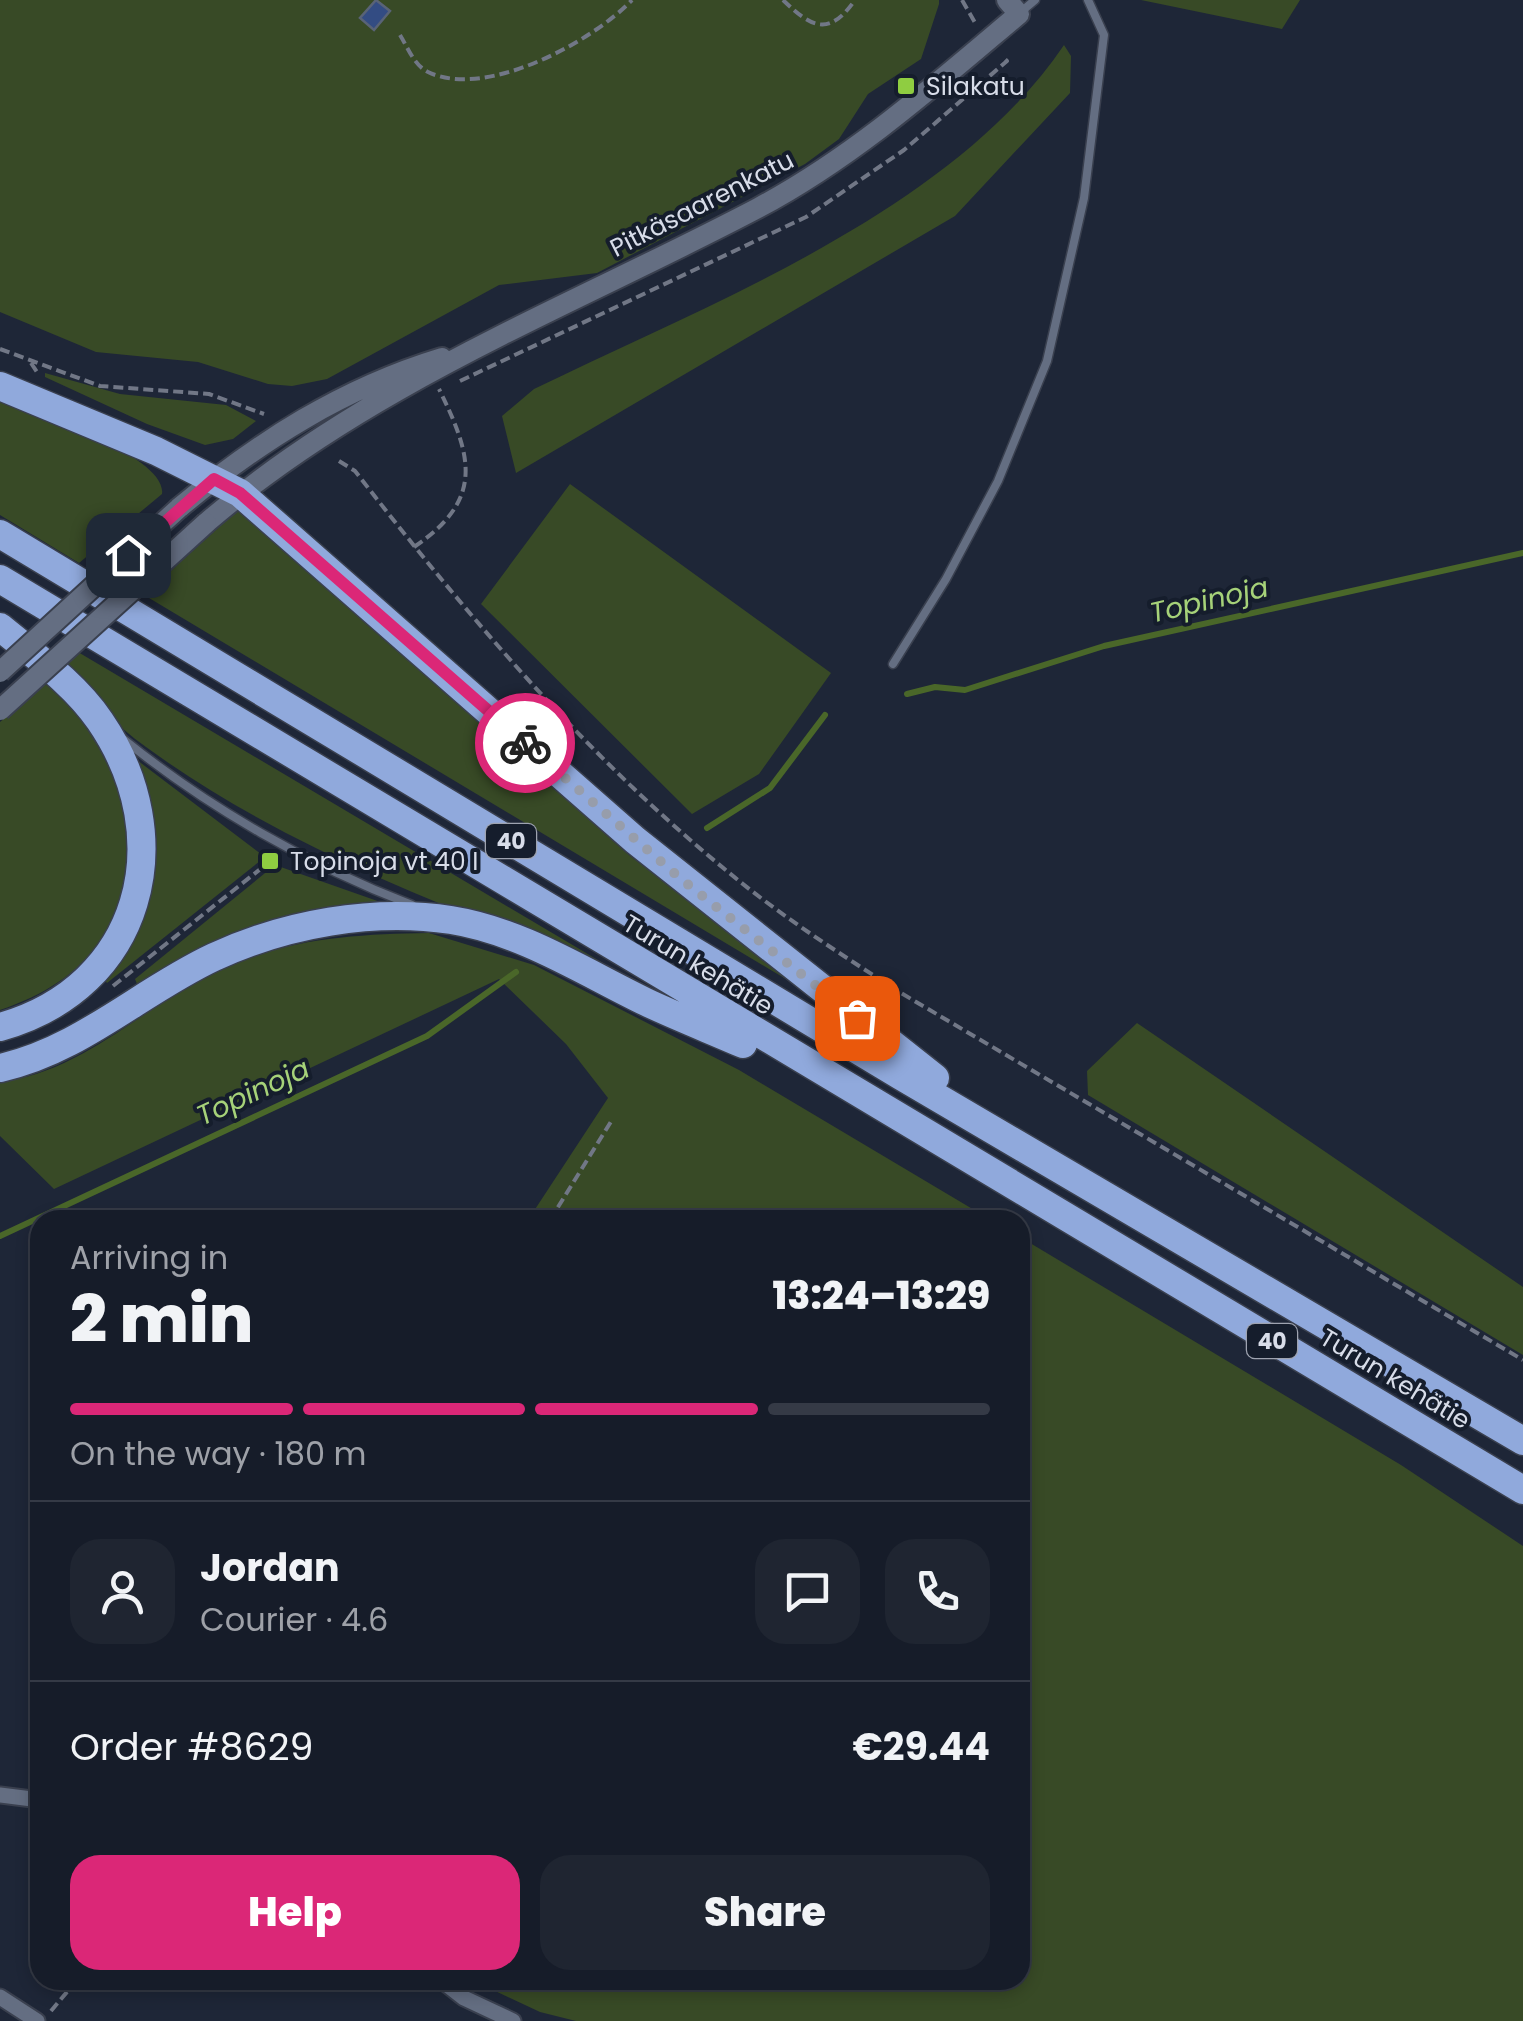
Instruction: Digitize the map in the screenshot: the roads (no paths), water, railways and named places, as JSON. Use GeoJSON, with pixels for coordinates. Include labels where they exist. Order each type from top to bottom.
{"type":"FeatureCollection","features":[{"type":"Feature","properties":{"kind":"highway"},"geometry":{"type":"LineString","coordinates":[[0,386],[240,493],[669,869],[1024,1146]]}},
{"type":"Feature","properties":{"kind":"highway","name":"Turun kehätie"},"geometry":{"type":"LineString","coordinates":[[0,534],[1523,1490]]}},
{"type":"Feature","properties":{"kind":"highway","name":"Turun kehätie"},"geometry":{"type":"LineString","coordinates":[[0,579],[843,1087],[1024,1146],[1523,1441]]}},
{"type":"Feature","properties":{"kind":"highway"},"geometry":{"type":"LineString","coordinates":[[0,627],[99,719],[138,803],[143,858],[130,919],[101,966],[41,1012],[0,1027]]}},
{"type":"Feature","properties":{"kind":"highway"},"geometry":{"type":"LineString","coordinates":[[0,1068],[30,1061],[62,1046],[184,972],[278,933],[354,920],[451,920],[545,951],[649,1004],[843,1087]]}},
{"type":"Feature","properties":{"kind":"street","name":"Pitkäsaarenkatu"},"geometry":{"type":"LineString","coordinates":[[0,710],[206,523],[280,462],[468,350],[760,207],[811,176],[903,112],[1013,7]]}},
{"type":"Feature","properties":{"kind":"street","name":"Pitkäsaarenkatu"},"geometry":{"type":"LineString","coordinates":[[0,672],[214,479],[328,404],[403,370],[468,350]]}},
{"type":"Feature","properties":{"kind":"street"},"geometry":{"type":"LineString","coordinates":[[0,1795],[30,1799]]}},
{"type":"Feature","properties":{"kind":"street"},"geometry":{"type":"LineString","coordinates":[[453,1990],[512,2021]]}},
{"type":"Feature","properties":{"kind":"street"},"geometry":{"type":"LineString","coordinates":[[0,1997],[40,2021]]}},
{"type":"Feature","properties":{"kind":"lane","name":"Pitkäsaarenkatu"},"geometry":{"type":"LineString","coordinates":[[1013,7],[1036,0]]}},
{"type":"Feature","properties":{"kind":"lane"},"geometry":{"type":"LineString","coordinates":[[894,664],[998,481],[1047,361],[1084,198],[1102,54],[1104,35],[1088,0]]}},
{"type":"Feature","properties":{"kind":"lane"},"geometry":{"type":"LineString","coordinates":[[99,719],[183,783],[289,846],[365,887],[451,920]]}},
{"type":"Feature","properties":{"kind":"waterway","name":"Topinoja"},"geometry":{"type":"LineString","coordinates":[[907,694],[935,687],[965,690],[1104,646],[1523,553]]}},
{"type":"Feature","properties":{"kind":"waterway","name":"Topinoja"},"geometry":{"type":"LineString","coordinates":[[707,828],[770,788],[825,715]]}},
{"type":"Feature","properties":{"kind":"waterway","name":"Topinoja"},"geometry":{"type":"LineString","coordinates":[[56,1210],[427,1036],[516,972]]}},
{"type":"Feature","properties":{"kind":"waterway","name":"Topinoja"},"geometry":{"type":"LineString","coordinates":[[0,1236],[30,1222]]}},
{"type":"Feature","properties":{"kind":"place","name":"Silakatu"},"geometry":{"type":"Point","coordinates":[906,86]}},
{"type":"Feature","properties":{"kind":"place","name":"Topinoja vt 40 I"},"geometry":{"type":"Point","coordinates":[270,861]}}]}
